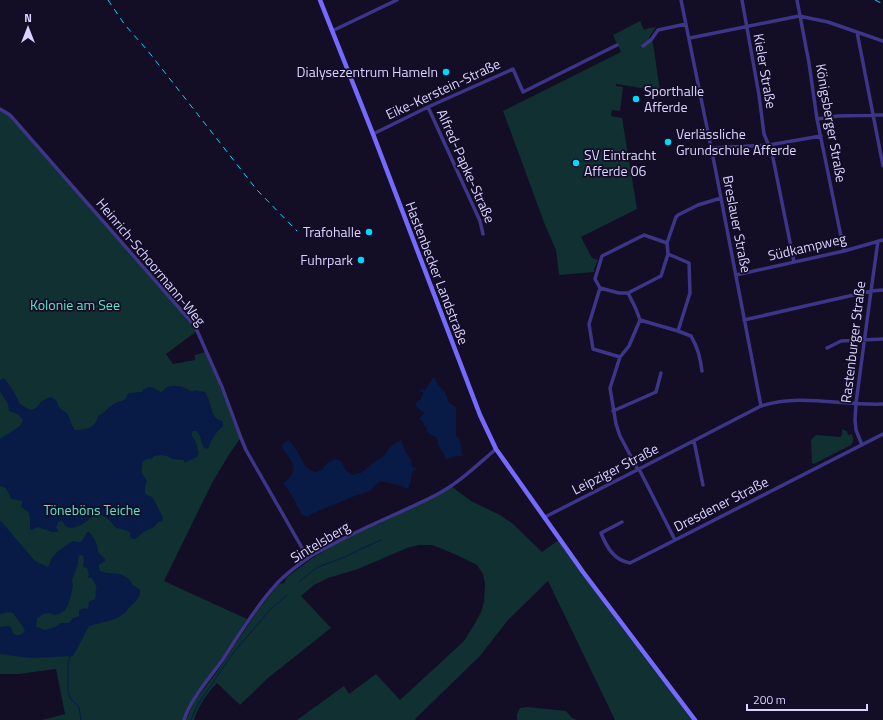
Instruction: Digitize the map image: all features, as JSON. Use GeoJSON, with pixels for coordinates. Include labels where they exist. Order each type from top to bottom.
{"type":"FeatureCollection","features":[{"type":"Feature","properties":{"kind":"main road","name":"Hastenbecker Landstraße"},"geometry":{"type":"LineString","coordinates":[[320,0],[373,134],[480,415],[496,449],[583,572],[696,720]]}},
{"type":"Feature","properties":{"kind":"street"},"geometry":{"type":"LineString","coordinates":[[332,31],[397,0]]}},
{"type":"Feature","properties":{"kind":"street","name":"Breslauer Straße"},"geometry":{"type":"LineString","coordinates":[[681,0],[690,38],[761,406]]}},
{"type":"Feature","properties":{"kind":"street","name":"Kieler Straße"},"geometry":{"type":"LineString","coordinates":[[742,0],[759,95],[764,134],[772,153],[794,262]]}},
{"type":"Feature","properties":{"kind":"street","name":"Königsberger Straße"},"geometry":{"type":"LineString","coordinates":[[796,0],[809,63],[817,119],[844,251]]}},
{"type":"Feature","properties":{"kind":"street"},"geometry":{"type":"LineString","coordinates":[[690,38],[799,16],[828,22],[883,41]]}},
{"type":"Feature","properties":{"kind":"street"},"geometry":{"type":"LineString","coordinates":[[644,46],[651,40],[658,30],[686,24]]}},
{"type":"Feature","properties":{"kind":"street"},"geometry":{"type":"LineString","coordinates":[[857,32],[883,166]]}},
{"type":"Feature","properties":{"kind":"street","name":"Eike-Kerstein-Straße"},"geometry":{"type":"LineString","coordinates":[[373,134],[513,68],[523,92],[617,45]]}},
{"type":"Feature","properties":{"kind":"street","name":"Alfred-Papke-Straße"},"geometry":{"type":"LineString","coordinates":[[428,107],[480,221],[483,234]]}},
{"type":"Feature","properties":{"kind":"street","name":"Heinrich-Schoormann-Weg"},"geometry":{"type":"LineString","coordinates":[[0,109],[10,115],[195,326],[222,387],[246,450],[305,553],[309,557]]}},
{"type":"Feature","properties":{"kind":"street"},"geometry":{"type":"LineString","coordinates":[[817,119],[838,116],[883,115]]}},
{"type":"Feature","properties":{"kind":"street"},"geometry":{"type":"LineString","coordinates":[[711,148],[769,145],[821,136]]}},
{"type":"Feature","properties":{"kind":"street"},"geometry":{"type":"LineString","coordinates":[[600,288],[620,293],[628,293],[661,276],[668,254],[667,243],[676,217],[698,205],[721,198]]}},
{"type":"Feature","properties":{"kind":"street"},"geometry":{"type":"LineString","coordinates":[[620,357],[593,349],[589,324],[600,288],[595,279],[602,256],[644,235],[667,243]]}},
{"type":"Feature","properties":{"kind":"street","name":"Südkampweg"},"geometry":{"type":"LineString","coordinates":[[736,275],[844,251],[883,240]]}},
{"type":"Feature","properties":{"kind":"street","name":"Rastenburger Straße"},"geometry":{"type":"LineString","coordinates":[[862,445],[856,430],[856,403],[878,241]]}},
{"type":"Feature","properties":{"kind":"street"},"geometry":{"type":"LineString","coordinates":[[668,254],[689,262],[690,293],[678,331]]}},
{"type":"Feature","properties":{"kind":"street"},"geometry":{"type":"LineString","coordinates":[[744,320],[883,290]]}},
{"type":"Feature","properties":{"kind":"street"},"geometry":{"type":"LineString","coordinates":[[628,293],[640,320],[629,346],[620,357],[610,388],[613,411],[620,436],[675,540]]}},
{"type":"Feature","properties":{"kind":"street"},"geometry":{"type":"LineString","coordinates":[[640,320],[692,336],[700,356],[702,370]]}},
{"type":"Feature","properties":{"kind":"street"},"geometry":{"type":"LineString","coordinates":[[827,348],[841,341],[883,339]]}},
{"type":"Feature","properties":{"kind":"street"},"geometry":{"type":"LineString","coordinates":[[613,411],[656,392],[661,373]]}},
{"type":"Feature","properties":{"kind":"street","name":"Leipziger Straße"},"geometry":{"type":"LineString","coordinates":[[545,517],[761,406],[794,400],[883,404]]}},
{"type":"Feature","properties":{"kind":"street","name":"Dresdener Straße"},"geometry":{"type":"LineString","coordinates":[[622,522],[600,533],[605,544],[612,553],[622,561],[630,563],[883,434]]}},
{"type":"Feature","properties":{"kind":"street"},"geometry":{"type":"LineString","coordinates":[[694,441],[703,485]]}},
{"type":"Feature","properties":{"kind":"street","name":"Sintelsberg"},"geometry":{"type":"LineString","coordinates":[[184,720],[192,702],[249,619],[274,586],[309,557],[359,530],[451,486],[496,449]]}},
{"type":"Feature","properties":{"kind":"green space","name":"SV Eintracht Afferde 06"},"geometry":{"type":"Polygon","coordinates":[[[640,21],[644,30],[656,27],[649,38],[653,43],[660,91],[616,84],[616,86],[623,87],[620,111],[612,110],[611,116],[622,118],[637,209],[581,237],[592,258],[598,260],[594,272],[559,275],[556,250],[545,225],[503,111],[621,52],[613,35],[640,21]]]}},
{"type":"Feature","properties":{"kind":"green space","name":"Kolonie am See"},"geometry":{"type":"Polygon","coordinates":[[[0,110],[9,116],[195,328],[197,331],[166,354],[173,364],[195,360],[195,355],[205,352],[240,439],[212,483],[164,581],[247,619],[214,669],[200,687],[188,706],[183,720],[42,720],[65,714],[56,669],[19,674],[0,674],[0,110]]]}},
{"type":"Feature","properties":{"kind":"green space"},"geometry":{"type":"Polygon","coordinates":[[[842,429],[847,431],[848,435],[852,434],[853,441],[851,445],[814,464],[812,463],[811,440],[816,435],[840,437],[842,435],[842,429]]]}},
{"type":"Feature","properties":{"kind":"green space"},"geometry":{"type":"Polygon","coordinates":[[[451,486],[471,501],[500,515],[512,523],[542,552],[560,539],[695,720],[615,720],[548,581],[508,620],[480,656],[415,719],[416,720],[297,720],[344,686],[349,694],[376,674],[400,700],[464,641],[481,612],[484,602],[485,584],[483,574],[477,565],[459,556],[432,545],[419,545],[407,548],[358,569],[328,578],[314,585],[301,596],[331,628],[268,678],[240,705],[217,683],[203,700],[194,720],[186,720],[194,702],[216,673],[258,610],[278,585],[285,582],[286,578],[311,559],[359,530],[451,486]]]}},
{"type":"Feature","properties":{"kind":"green space"},"geometry":{"type":"Polygon","coordinates":[[[528,707],[566,711],[572,718],[577,720],[517,720],[517,714],[520,708],[528,707]]]}},
{"type":"Feature","properties":{"kind":"water"},"geometry":{"type":"Polygon","coordinates":[[[433,377],[445,392],[449,403],[456,407],[456,436],[460,441],[462,454],[464,456],[455,456],[447,459],[438,445],[437,438],[427,432],[426,426],[424,426],[422,421],[419,419],[424,412],[415,405],[423,394],[423,392],[419,391],[425,390],[428,387],[433,377]]]}},
{"type":"Feature","properties":{"kind":"water","name":"Töneböns Teiche"},"geometry":{"type":"Polygon","coordinates":[[[4,378],[13,390],[20,404],[30,410],[36,408],[42,401],[51,397],[54,398],[61,409],[66,412],[75,430],[83,430],[93,426],[98,416],[112,405],[124,400],[129,393],[142,392],[144,389],[149,387],[161,392],[172,386],[183,387],[192,392],[194,390],[205,392],[213,414],[217,419],[223,422],[223,426],[214,435],[209,447],[206,449],[202,445],[200,435],[196,431],[193,431],[192,436],[196,442],[199,454],[185,463],[184,460],[172,459],[161,455],[154,456],[151,459],[146,459],[142,463],[142,474],[147,481],[145,485],[145,493],[152,497],[163,517],[162,521],[158,522],[154,527],[145,531],[135,539],[131,538],[130,532],[116,528],[109,520],[99,514],[95,514],[81,525],[73,528],[65,526],[61,521],[58,522],[56,528],[58,532],[52,532],[38,527],[31,530],[30,516],[21,506],[22,501],[11,499],[6,489],[0,486],[0,439],[20,426],[23,420],[18,414],[9,411],[8,404],[0,390],[0,380],[4,378]]]}},
{"type":"Feature","properties":{"kind":"water"},"geometry":{"type":"Polygon","coordinates":[[[289,440],[298,452],[305,466],[315,472],[322,470],[327,463],[336,459],[341,461],[346,471],[352,475],[361,473],[385,455],[390,447],[402,440],[405,451],[412,460],[411,464],[413,468],[416,469],[412,472],[408,489],[380,481],[370,491],[311,514],[308,517],[302,515],[291,494],[283,483],[288,480],[294,470],[292,463],[282,446],[289,440]]]}},
{"type":"Feature","properties":{"kind":"water","name":"Töneböns Teiche"},"geometry":{"type":"Polygon","coordinates":[[[0,520],[34,560],[48,567],[52,558],[59,551],[72,541],[80,542],[87,532],[89,532],[95,541],[98,552],[105,559],[105,561],[99,565],[100,571],[120,574],[128,578],[133,585],[140,590],[138,599],[119,617],[89,626],[73,656],[30,658],[0,654],[0,627],[11,627],[13,633],[16,635],[23,633],[25,630],[13,613],[10,612],[0,614],[0,520]],[[79,555],[78,558],[78,564],[72,580],[73,586],[69,603],[65,610],[55,615],[50,613],[43,614],[37,619],[37,627],[45,630],[55,627],[61,623],[69,623],[73,618],[79,616],[79,610],[85,608],[88,609],[89,602],[95,599],[97,587],[92,578],[88,578],[89,574],[87,568],[83,567],[84,561],[83,556],[79,555]]]}},
{"type":"Feature","properties":{"kind":"waterway"},"geometry":{"type":"LineString","coordinates":[[299,582],[318,567],[345,557],[381,540]]}},
{"type":"Feature","properties":{"kind":"waterway"},"geometry":{"type":"LineString","coordinates":[[191,720],[198,704],[234,652],[269,611],[287,595]]}},
{"type":"Feature","properties":{"kind":"waterway"},"geometry":{"type":"LineString","coordinates":[[70,656],[68,664],[68,691],[70,698],[79,707],[81,720]]}},
{"type":"Feature","properties":{"kind":"railway"},"geometry":{"type":"LineString","coordinates":[[108,0],[125,25],[148,51],[257,190],[297,231]]}},
{"type":"Feature","properties":{"kind":"railway"},"geometry":{"type":"LineString","coordinates":[[875,0],[883,4]]}},
{"type":"Feature","properties":{"kind":"place","name":"Dialysezentrum Hameln"},"geometry":{"type":"Point","coordinates":[446,72]}},
{"type":"Feature","properties":{"kind":"place","name":"Sporthalle Afferde"},"geometry":{"type":"Point","coordinates":[636,99]}},
{"type":"Feature","properties":{"kind":"place","name":"Verlässliche Grundschule Afferde"},"geometry":{"type":"Point","coordinates":[668,142]}},
{"type":"Feature","properties":{"kind":"place","name":"SV Eintracht Afferde 06"},"geometry":{"type":"Point","coordinates":[576,163]}},
{"type":"Feature","properties":{"kind":"place","name":"Trafohalle"},"geometry":{"type":"Point","coordinates":[369,232]}},
{"type":"Feature","properties":{"kind":"place","name":"Fuhrpark"},"geometry":{"type":"Point","coordinates":[361,260]}}]}
